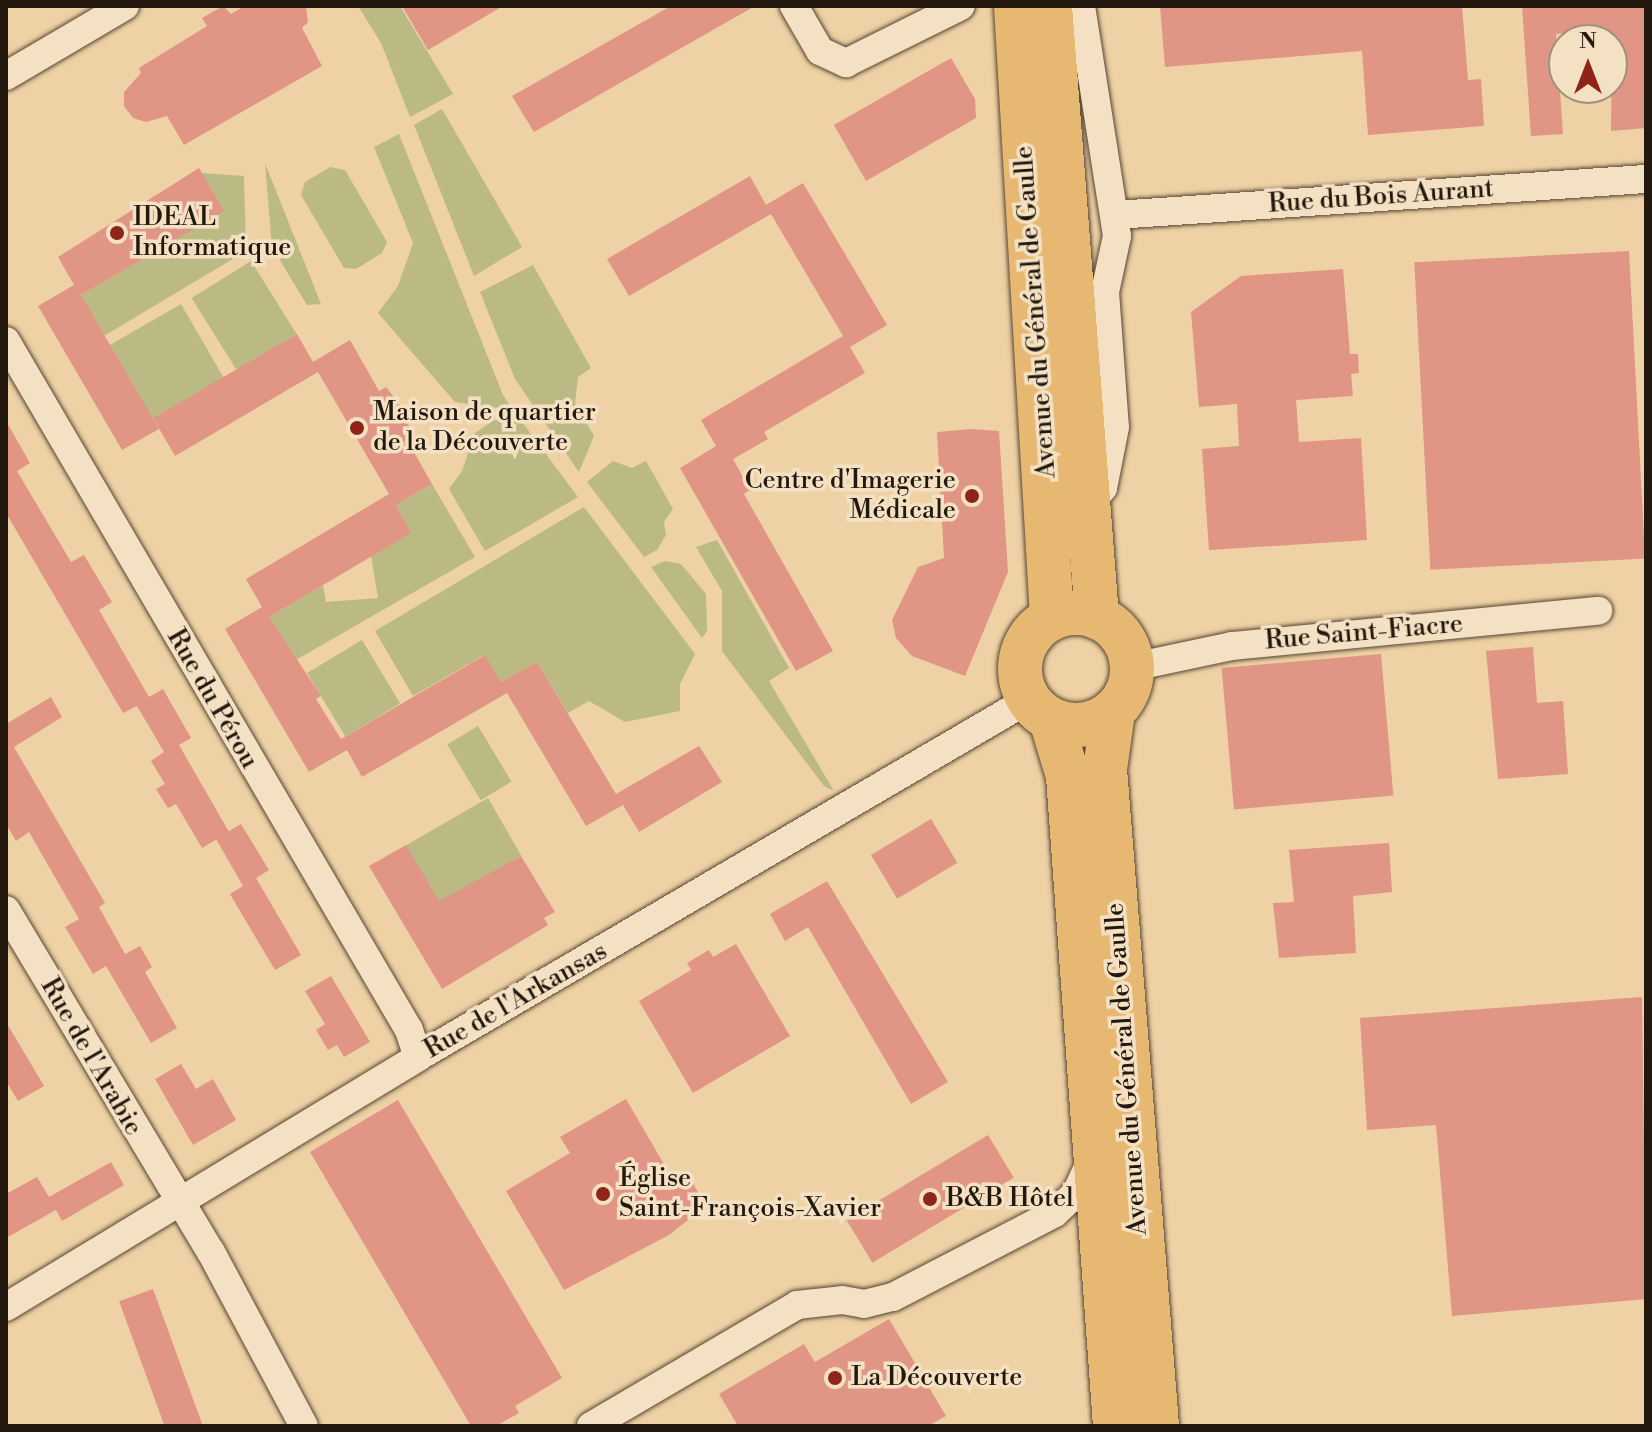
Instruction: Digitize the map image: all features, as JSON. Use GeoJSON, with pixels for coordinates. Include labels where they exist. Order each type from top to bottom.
{"type":"FeatureCollection","features":[{"type":"Feature","properties":{"kind":"main road","name":"Avenue du Général de Gaulle"},"geometry":{"type":"LineString","coordinates":[[1016,6],[1052,618]]}},
{"type":"Feature","properties":{"kind":"main road","name":"Avenue du Général de Gaulle"},"geometry":{"type":"LineString","coordinates":[[1050,6],[1085,511],[1097,617]]}},
{"type":"Feature","properties":{"kind":"main road"},"geometry":{"type":"LineString","coordinates":[[1067,614],[1097,617],[1118,632],[1133,667],[1128,692],[1113,712],[1084,725],[1040,710],[1019,669],[1022,654],[1033,633],[1052,618],[1067,614]]}},
{"type":"Feature","properties":{"kind":"main road","name":"Avenue du Général de Gaulle"},"geometry":{"type":"LineString","coordinates":[[1040,710],[1068,776],[1115,1426]]}},
{"type":"Feature","properties":{"kind":"main road","name":"Avenue du Général de Gaulle"},"geometry":{"type":"LineString","coordinates":[[1113,712],[1105,769],[1157,1426]]}},
{"type":"Feature","properties":{"kind":"street"},"geometry":{"type":"LineString","coordinates":[[794,6],[820,51],[846,63],[961,6]]}},
{"type":"Feature","properties":{"kind":"street"},"geometry":{"type":"LineString","coordinates":[[1081,6],[1084,48],[1116,215],[1117,236],[1105,292],[1115,427],[1103,488],[1085,511]]}},
{"type":"Feature","properties":{"kind":"street"},"geometry":{"type":"LineString","coordinates":[[6,76],[107,11]]}},
{"type":"Feature","properties":{"kind":"street","name":"Rue du Bois Aurant"},"geometry":{"type":"LineString","coordinates":[[1116,215],[1646,179]]}},
{"type":"Feature","properties":{"kind":"street","name":"Rue du Pérou"},"geometry":{"type":"LineString","coordinates":[[6,341],[409,1030],[418,1057]]}},
{"type":"Feature","properties":{"kind":"street","name":"Rue Saint-Fiacre"},"geometry":{"type":"LineString","coordinates":[[1133,667],[1232,646],[1598,611]]}},
{"type":"Feature","properties":{"kind":"street","name":"Rue de l'Arkansas"},"geometry":{"type":"LineString","coordinates":[[6,1307],[418,1057],[1040,710]]}},
{"type":"Feature","properties":{"kind":"street","name":"Rue de l'Arabie"},"geometry":{"type":"LineString","coordinates":[[6,910],[211,1252],[304,1426]]}},
{"type":"Feature","properties":{"kind":"street"},"geometry":{"type":"LineString","coordinates":[[591,1426],[797,1305],[842,1300],[864,1304],[893,1297],[1065,1207],[1094,1153]]}},
{"type":"Feature","properties":{"kind":"street"},"geometry":{"type":"LineString","coordinates":[[1065,1207],[1089,1225],[1101,1243]]}},
{"type":"Feature","properties":{"kind":"shaded area"},"geometry":{"type":"Polygon","coordinates":[[[358,6],[400,6],[453,94],[410,117],[381,43],[358,6]]]}},
{"type":"Feature","properties":{"kind":"shaded area"},"geometry":{"type":"Polygon","coordinates":[[[442,109],[522,247],[474,276],[414,125],[442,109]]]}},
{"type":"Feature","properties":{"kind":"shaded area"},"geometry":{"type":"Polygon","coordinates":[[[399,134],[503,395],[513,410],[455,402],[378,313],[398,286],[413,243],[374,147],[399,134]]]}},
{"type":"Feature","properties":{"kind":"shaded area"},"geometry":{"type":"Polygon","coordinates":[[[265,163],[321,304],[307,305],[272,247],[265,163]]]}},
{"type":"Feature","properties":{"kind":"shaded area"},"geometry":{"type":"Polygon","coordinates":[[[330,167],[345,170],[387,242],[382,253],[356,269],[344,268],[301,195],[305,182],[330,167]]]}},
{"type":"Feature","properties":{"kind":"shaded area"},"geometry":{"type":"Polygon","coordinates":[[[202,173],[244,176],[246,251],[104,336],[81,295],[223,211],[202,173]]]}},
{"type":"Feature","properties":{"kind":"shaded area"},"geometry":{"type":"Polygon","coordinates":[[[251,261],[297,334],[237,371],[192,298],[251,261]]]}},
{"type":"Feature","properties":{"kind":"shaded area"},"geometry":{"type":"Polygon","coordinates":[[[533,265],[591,368],[578,377],[575,403],[594,436],[579,472],[515,379],[480,292],[533,265]]]}},
{"type":"Feature","properties":{"kind":"shaded area"},"geometry":{"type":"Polygon","coordinates":[[[181,304],[224,378],[152,419],[109,346],[181,304]]]}},
{"type":"Feature","properties":{"kind":"shaded area"},"geometry":{"type":"Polygon","coordinates":[[[494,420],[522,422],[578,497],[485,551],[449,489],[462,471],[475,433],[494,420]]]}},
{"type":"Feature","properties":{"kind":"shaded area"},"geometry":{"type":"Polygon","coordinates":[[[613,461],[632,468],[646,461],[673,509],[664,522],[666,535],[657,550],[644,557],[587,482],[613,461]]]}},
{"type":"Feature","properties":{"kind":"shaded area"},"geometry":{"type":"Polygon","coordinates":[[[432,484],[475,557],[294,661],[269,617],[323,585],[326,602],[378,598],[371,556],[411,533],[396,505],[432,484]]]}},
{"type":"Feature","properties":{"kind":"shaded area"},"geometry":{"type":"Polygon","coordinates":[[[584,507],[695,654],[680,684],[680,711],[625,722],[589,701],[568,713],[537,662],[501,682],[484,655],[413,696],[375,631],[584,507]]]}},
{"type":"Feature","properties":{"kind":"shaded area"},"geometry":{"type":"Polygon","coordinates":[[[717,540],[789,668],[769,681],[834,791],[824,786],[722,651],[722,591],[696,547],[717,540]]]}},
{"type":"Feature","properties":{"kind":"shaded area"},"geometry":{"type":"Polygon","coordinates":[[[665,561],[681,564],[706,594],[707,631],[702,638],[651,567],[665,561]]]}},
{"type":"Feature","properties":{"kind":"shaded area"},"geometry":{"type":"Polygon","coordinates":[[[362,640],[400,703],[345,736],[307,673],[362,640]]]}},
{"type":"Feature","properties":{"kind":"shaded area"},"geometry":{"type":"Polygon","coordinates":[[[478,726],[511,782],[481,800],[447,745],[478,726]]]}},
{"type":"Feature","properties":{"kind":"shaded area"},"geometry":{"type":"Polygon","coordinates":[[[488,798],[522,856],[439,904],[406,846],[488,798]]]}},
{"type":"Feature","properties":{"kind":"building"},"geometry":{"type":"Polygon","coordinates":[[[223,6],[231,14],[245,6],[306,6],[308,22],[302,28],[322,66],[184,145],[167,116],[146,122],[133,118],[124,106],[124,92],[141,73],[139,68],[207,26],[202,18],[223,6]]]}},
{"type":"Feature","properties":{"kind":"building"},"geometry":{"type":"Polygon","coordinates":[[[402,6],[503,6],[428,50],[402,6]]]}},
{"type":"Feature","properties":{"kind":"building"},"geometry":{"type":"Polygon","coordinates":[[[671,6],[755,6],[534,132],[512,96],[671,6]]]}},
{"type":"Feature","properties":{"kind":"building"},"geometry":{"type":"Polygon","coordinates":[[[1160,6],[1462,6],[1468,80],[1481,79],[1484,126],[1368,135],[1362,51],[1165,67],[1160,6]]]}},
{"type":"Feature","properties":{"kind":"building"},"geometry":{"type":"Polygon","coordinates":[[[1522,6],[1646,6],[1646,128],[1611,131],[1611,104],[1628,104],[1628,24],[1548,24],[1548,104],[1561,104],[1563,134],[1531,136],[1522,6]]]}},
{"type":"Feature","properties":{"kind":"building"},"geometry":{"type":"Polygon","coordinates":[[[951,58],[975,99],[976,118],[866,181],[834,125],[951,58]]]}},
{"type":"Feature","properties":{"kind":"building"},"geometry":{"type":"Polygon","coordinates":[[[199,168],[224,211],[81,295],[159,429],[122,450],[38,306],[74,285],[58,257],[199,168]]]}},
{"type":"Feature","properties":{"kind":"building"},"geometry":{"type":"Polygon","coordinates":[[[750,176],[766,205],[803,183],[887,325],[850,347],[865,373],[764,432],[768,439],[733,459],[750,490],[744,494],[833,651],[796,671],[680,468],[716,446],[701,420],[843,336],[771,214],[629,296],[607,259],[750,176]]]}},
{"type":"Feature","properties":{"kind":"building"},"geometry":{"type":"Polygon","coordinates":[[[1629,251],[1645,559],[1430,570],[1414,262],[1629,251]]]}},
{"type":"Feature","properties":{"kind":"building"},"geometry":{"type":"Polygon","coordinates":[[[1343,269],[1350,354],[1358,354],[1359,373],[1351,374],[1353,396],[1296,400],[1299,442],[1361,438],[1367,540],[1209,550],[1202,449],[1239,446],[1237,404],[1199,407],[1191,312],[1241,276],[1343,269]]]}},
{"type":"Feature","properties":{"kind":"building"},"geometry":{"type":"Polygon","coordinates":[[[297,334],[313,362],[350,340],[379,391],[386,387],[401,406],[409,427],[402,431],[432,484],[396,505],[411,533],[269,617],[321,696],[316,699],[341,739],[485,655],[501,682],[537,662],[616,794],[699,746],[722,782],[639,832],[623,805],[586,826],[507,693],[362,777],[347,750],[309,772],[225,629],[262,607],[246,579],[389,494],[318,372],[175,456],[153,418],[297,334]]]}},
{"type":"Feature","properties":{"kind":"building"},"geometry":{"type":"Polygon","coordinates":[[[6,421],[30,463],[17,471],[71,562],[84,555],[112,602],[99,610],[149,697],[163,689],[191,738],[179,745],[229,832],[202,848],[176,804],[168,808],[156,789],[165,784],[151,761],[164,752],[137,706],[123,713],[6,513],[6,421]]]}},
{"type":"Feature","properties":{"kind":"building","name":"Centre d'Imagerie Médicale"},"geometry":{"type":"Polygon","coordinates":[[[972,429],[999,431],[1008,572],[965,676],[912,656],[896,638],[892,620],[918,567],[944,558],[937,432],[972,429]]]}},
{"type":"Feature","properties":{"kind":"building"},"geometry":{"type":"Polygon","coordinates":[[[1533,647],[1537,703],[1563,701],[1568,774],[1498,779],[1486,651],[1533,647]]]}},
{"type":"Feature","properties":{"kind":"building"},"geometry":{"type":"Polygon","coordinates":[[[1381,654],[1393,795],[1234,809],[1222,668],[1381,654]]]}},
{"type":"Feature","properties":{"kind":"building"},"geometry":{"type":"Polygon","coordinates":[[[51,697],[62,717],[14,747],[105,903],[99,907],[125,954],[140,946],[152,967],[145,972],[177,1028],[151,1043],[106,966],[93,974],[65,927],[79,919],[29,832],[16,841],[6,824],[6,724],[51,697]]]}},
{"type":"Feature","properties":{"kind":"building"},"geometry":{"type":"Polygon","coordinates":[[[931,819],[957,863],[897,899],[871,855],[931,819]]]}},
{"type":"Feature","properties":{"kind":"building"},"geometry":{"type":"Polygon","coordinates":[[[241,824],[269,870],[256,878],[301,955],[275,970],[230,894],[243,886],[216,839],[241,824]]]}},
{"type":"Feature","properties":{"kind":"building"},"geometry":{"type":"Polygon","coordinates":[[[1389,843],[1392,892],[1353,896],[1356,953],[1279,958],[1273,903],[1294,902],[1289,850],[1389,843]]]}},
{"type":"Feature","properties":{"kind":"building"},"geometry":{"type":"Polygon","coordinates":[[[406,845],[439,901],[521,856],[555,912],[544,918],[548,925],[442,989],[369,866],[406,845]]]}},
{"type":"Feature","properties":{"kind":"building"},"geometry":{"type":"Polygon","coordinates":[[[827,881],[948,1082],[911,1104],[808,927],[785,941],[770,914],[827,881]]]}},
{"type":"Feature","properties":{"kind":"building"},"geometry":{"type":"Polygon","coordinates":[[[736,944],[790,1036],[693,1093],[639,1001],[691,970],[687,963],[709,950],[713,957],[736,944]]]}},
{"type":"Feature","properties":{"kind":"building"},"geometry":{"type":"Polygon","coordinates":[[[331,976],[370,1042],[344,1057],[337,1045],[328,1050],[316,1030],[325,1024],[305,991],[331,976]]]}},
{"type":"Feature","properties":{"kind":"building"},"geometry":{"type":"Polygon","coordinates":[[[1642,997],[1646,1299],[1452,1316],[1436,1125],[1367,1130],[1360,1018],[1642,997]]]}},
{"type":"Feature","properties":{"kind":"building"},"geometry":{"type":"Polygon","coordinates":[[[6,1022],[44,1086],[18,1101],[6,1081],[6,1022]]]}},
{"type":"Feature","properties":{"kind":"building"},"geometry":{"type":"Polygon","coordinates":[[[181,1064],[196,1089],[213,1079],[236,1120],[193,1145],[155,1079],[181,1064]]]}},
{"type":"Feature","properties":{"kind":"building","name":"Église Saint-François-Xavier"},"geometry":{"type":"Polygon","coordinates":[[[626,1099],[672,1178],[685,1170],[706,1206],[669,1235],[564,1290],[506,1191],[570,1153],[560,1137],[626,1099]]]}},
{"type":"Feature","properties":{"kind":"building"},"geometry":{"type":"Polygon","coordinates":[[[398,1100],[562,1378],[515,1406],[519,1413],[496,1426],[471,1426],[310,1152],[398,1100]]]}},
{"type":"Feature","properties":{"kind":"building","name":"B&B Hôtel"},"geometry":{"type":"Polygon","coordinates":[[[988,1135],[1014,1178],[872,1263],[847,1220],[988,1135]]]}},
{"type":"Feature","properties":{"kind":"building"},"geometry":{"type":"Polygon","coordinates":[[[111,1162],[124,1185],[62,1221],[56,1210],[6,1238],[6,1194],[37,1177],[49,1197],[111,1162]]]}},
{"type":"Feature","properties":{"kind":"building"},"geometry":{"type":"Polygon","coordinates":[[[153,1289],[203,1425],[165,1426],[119,1301],[153,1289]]]}},
{"type":"Feature","properties":{"kind":"building","name":"La Découverte"},"geometry":{"type":"Polygon","coordinates":[[[889,1319],[946,1416],[928,1426],[738,1426],[719,1394],[804,1344],[815,1362],[889,1319]]]}},
{"type":"Feature","properties":{"kind":"place","name":"IDEAL Informatique"},"geometry":{"type":"Point","coordinates":[117,233]}},
{"type":"Feature","properties":{"kind":"place","name":"Maison de quartier de la Découverte"},"geometry":{"type":"Point","coordinates":[357,428]}},
{"type":"Feature","properties":{"kind":"place","name":"Centre d'Imagerie Médicale"},"geometry":{"type":"Point","coordinates":[972,496]}},
{"type":"Feature","properties":{"kind":"place","name":"Église Saint-François-Xavier"},"geometry":{"type":"Point","coordinates":[603,1194]}},
{"type":"Feature","properties":{"kind":"place","name":"B&B Hôtel"},"geometry":{"type":"Point","coordinates":[930,1199]}},
{"type":"Feature","properties":{"kind":"place","name":"La Découverte"},"geometry":{"type":"Point","coordinates":[835,1378]}}]}
